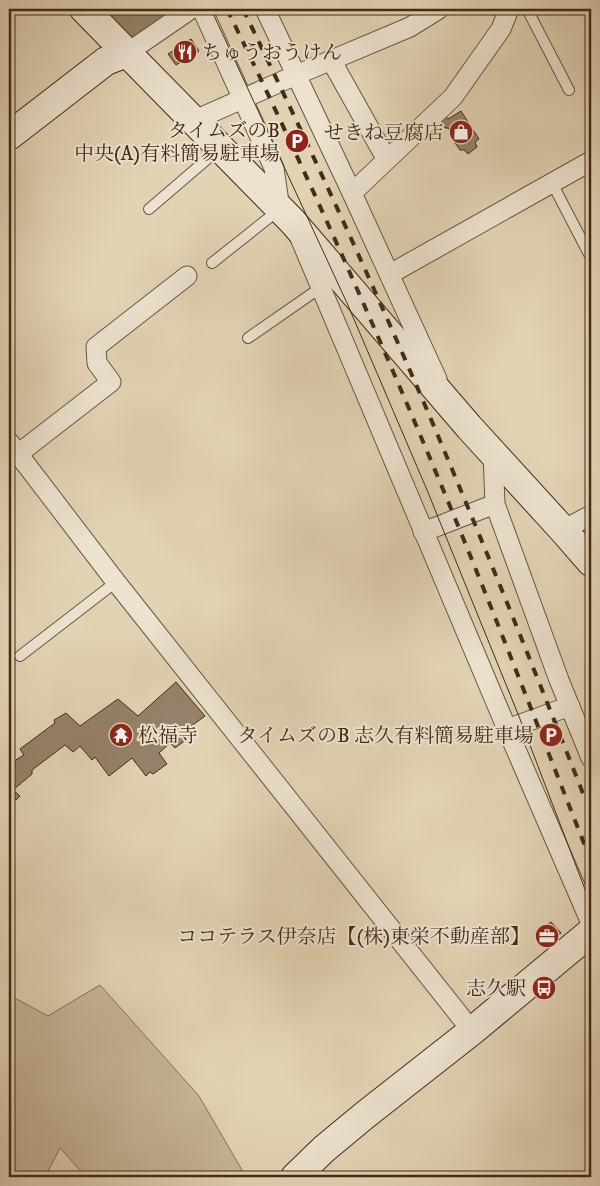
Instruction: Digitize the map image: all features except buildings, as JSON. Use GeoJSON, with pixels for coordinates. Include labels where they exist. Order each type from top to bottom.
{"type":"FeatureCollection","features":[{"type":"Feature","properties":{"kind":"street"},"geometry":{"type":"LineString","coordinates":[[84,9],[286,216],[446,400],[591,562]]}},
{"type":"Feature","properties":{"kind":"street"},"geometry":{"type":"LineString","coordinates":[[9,136],[106,61],[127,52],[191,9]]}},
{"type":"Feature","properties":{"kind":"street"},"geometry":{"type":"LineString","coordinates":[[202,9],[274,168],[286,216],[320,288],[591,923]]}},
{"type":"Feature","properties":{"kind":"street"},"geometry":{"type":"LineString","coordinates":[[264,9],[390,274],[446,400]]}},
{"type":"Feature","properties":{"kind":"street"},"geometry":{"type":"LineString","coordinates":[[193,121],[410,27],[439,9]]}},
{"type":"Feature","properties":{"kind":"street"},"geometry":{"type":"LineString","coordinates":[[352,193],[453,96],[501,29],[509,9]]}},
{"type":"Feature","properties":{"kind":"street"},"geometry":{"type":"LineString","coordinates":[[331,60],[387,160]]}},
{"type":"Feature","properties":{"kind":"street"},"geometry":{"type":"LineString","coordinates":[[390,274],[591,161]]}},
{"type":"Feature","properties":{"kind":"street"},"geometry":{"type":"LineString","coordinates":[[187,276],[96,347],[97,363],[111,382],[14,448],[116,582],[472,1031]]}},
{"type":"Feature","properties":{"kind":"street"},"geometry":{"type":"LineString","coordinates":[[493,452],[494,504],[591,758]]}},
{"type":"Feature","properties":{"kind":"street"},"geometry":{"type":"LineString","coordinates":[[424,532],[494,504]]}},
{"type":"Feature","properties":{"kind":"street"},"geometry":{"type":"LineString","coordinates":[[563,530],[591,515]]}},
{"type":"Feature","properties":{"kind":"street"},"geometry":{"type":"LineString","coordinates":[[507,729],[570,706]]}},
{"type":"Feature","properties":{"kind":"street"},"geometry":{"type":"LineString","coordinates":[[295,1177],[364,1115],[472,1031],[591,932]]}},
{"type":"Feature","properties":{"kind":"lane"},"geometry":{"type":"LineString","coordinates":[[527,9],[569,90]]}},
{"type":"Feature","properties":{"kind":"lane"},"geometry":{"type":"LineString","coordinates":[[149,209],[220,148]]}},
{"type":"Feature","properties":{"kind":"lane"},"geometry":{"type":"LineString","coordinates":[[552,183],[589,254]]}},
{"type":"Feature","properties":{"kind":"lane"},"geometry":{"type":"LineString","coordinates":[[212,263],[286,216]]}},
{"type":"Feature","properties":{"kind":"lane"},"geometry":{"type":"LineString","coordinates":[[248,338],[320,288]]}},
{"type":"Feature","properties":{"kind":"lane"},"geometry":{"type":"LineString","coordinates":[[20,656],[116,582]]}},
{"type":"Feature","properties":{"kind":"shaded area"},"geometry":{"type":"Polygon","coordinates":[[[100,985],[199,1096],[246,1177],[86,1177],[60,1148],[45,1177],[9,1177],[9,995],[48,1016],[100,985]]]}},
{"type":"Feature","properties":{"kind":"tram line"},"geometry":{"type":"LineString","coordinates":[[211,9],[347,303],[427,490],[520,719],[591,905]]}},
{"type":"Feature","properties":{"kind":"railway"},"geometry":{"type":"LineString","coordinates":[[227,9],[318,202],[432,462],[591,861]]}},
{"type":"Feature","properties":{"kind":"railway"},"geometry":{"type":"LineString","coordinates":[[243,9],[349,234],[425,405],[591,814]]}},
{"type":"Feature","properties":{"kind":"place","name":"ちゅうおうけん"},"geometry":{"type":"Point","coordinates":[185,52]}},
{"type":"Feature","properties":{"kind":"place","name":"せきね豆腐店"},"geometry":{"type":"Point","coordinates":[461,132]}},
{"type":"Feature","properties":{"kind":"place","name":"タイムズのB 中央(A)有料簡易駐車場"},"geometry":{"type":"Point","coordinates":[297,141]}},
{"type":"Feature","properties":{"kind":"place","name":"松福寺"},"geometry":{"type":"Point","coordinates":[121,735]}},
{"type":"Feature","properties":{"kind":"place","name":"タイムズのB 志久有料簡易駐車場"},"geometry":{"type":"Point","coordinates":[551,735]}},
{"type":"Feature","properties":{"kind":"place","name":"ココテラス伊奈店【(株)東栄不動産部】"},"geometry":{"type":"Point","coordinates":[547,936]}},
{"type":"Feature","properties":{"kind":"place","name":"志久駅"},"geometry":{"type":"Point","coordinates":[544,988]}}]}
